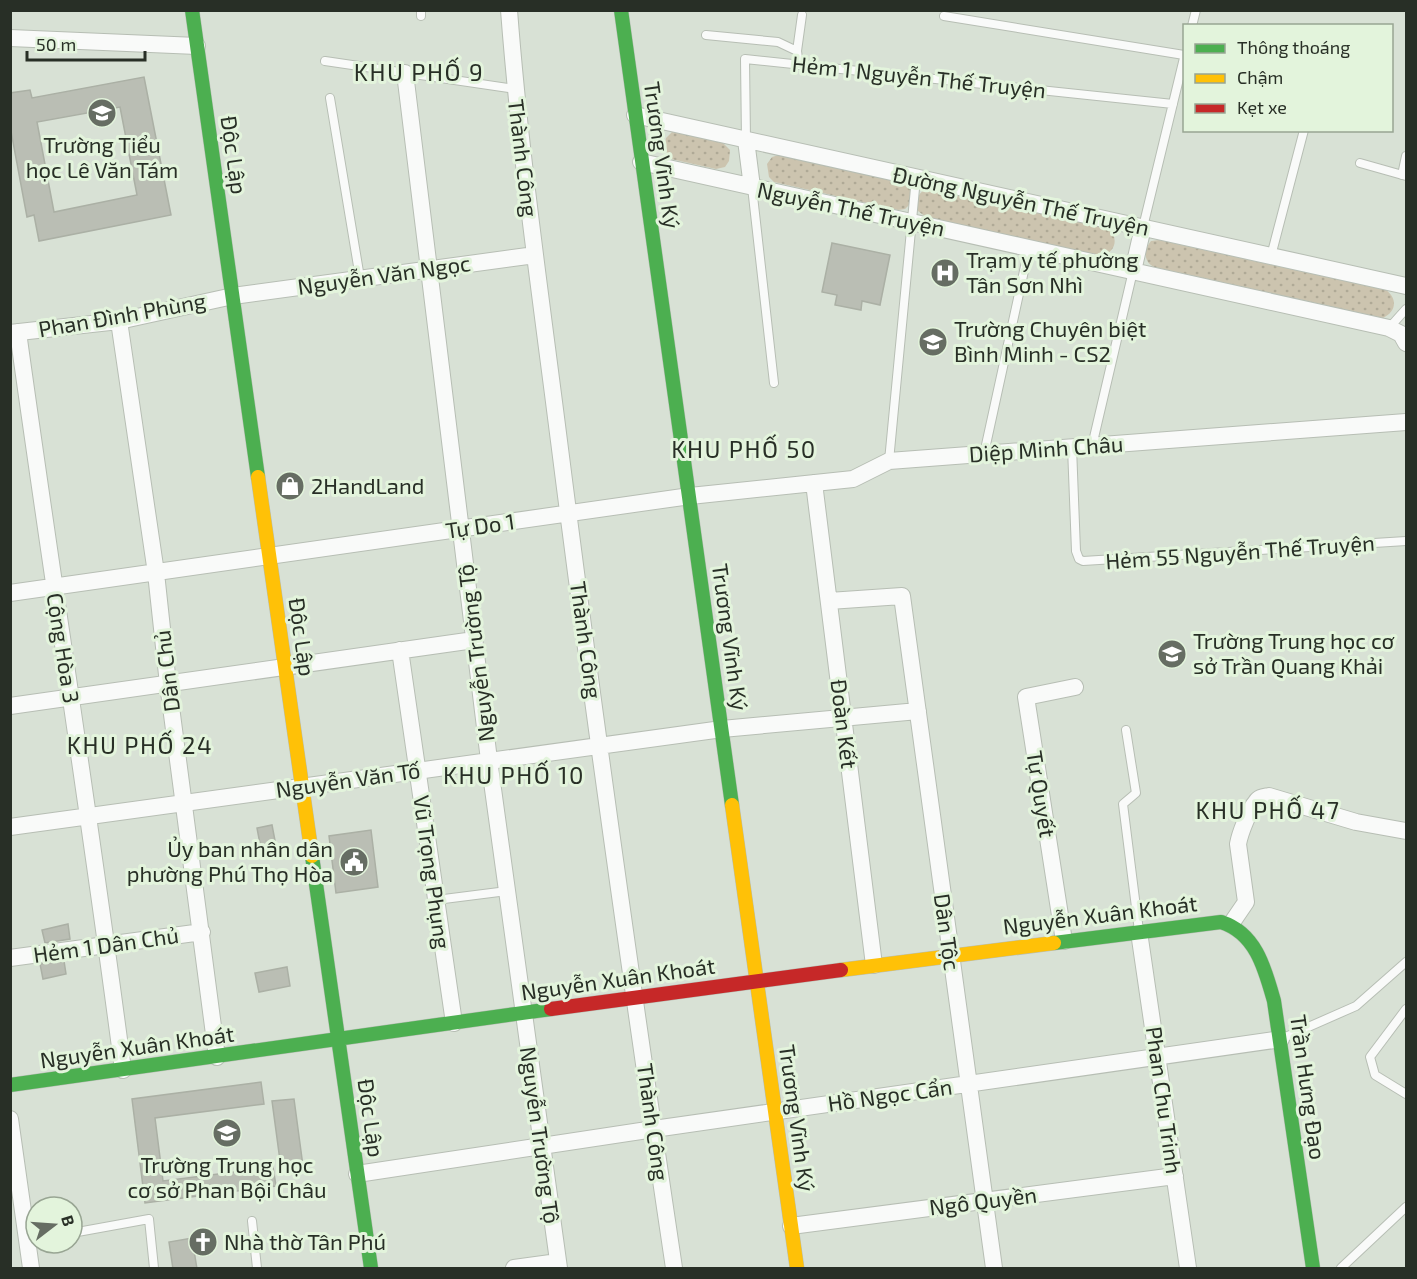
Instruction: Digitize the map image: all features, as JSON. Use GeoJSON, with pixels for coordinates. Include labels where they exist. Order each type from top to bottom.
{"type":"FeatureCollection","features":[{"type":"Feature","properties":{"kind":"street","name":"Độc Lập"},"geometry":{"type":"LineString","coordinates":[[192,10],[371,1269]]}},
{"type":"Feature","properties":{"kind":"street","name":"Thành Công"},"geometry":{"type":"LineString","coordinates":[[509,10],[515,89],[568,513],[634,998],[674,1269]]}},
{"type":"Feature","properties":{"kind":"street","name":"Trương Vĩnh Ký"},"geometry":{"type":"LineString","coordinates":[[621,10],[797,1269]]}},
{"type":"Feature","properties":{"kind":"street"},"geometry":{"type":"LineString","coordinates":[[10,38],[197,46]]}},
{"type":"Feature","properties":{"kind":"street","name":"Nguyễn Trường Tộ"},"geometry":{"type":"LineString","coordinates":[[405,73],[489,760],[558,1265]]}},
{"type":"Feature","properties":{"kind":"street","name":"Đường Nguyễn Thế Truyện"},"geometry":{"type":"LineString","coordinates":[[635,115],[1407,286]]}},
{"type":"Feature","properties":{"kind":"street"},"geometry":{"type":"LineString","coordinates":[[746,140],[752,187]]}},
{"type":"Feature","properties":{"kind":"street","name":"Nguyễn Thế Truyện"},"geometry":{"type":"LineString","coordinates":[[642,162],[1389,328],[1401,333],[1407,343]]}},
{"type":"Feature","properties":{"kind":"street"},"geometry":{"type":"LineString","coordinates":[[1133,271],[1143,228]]}},
{"type":"Feature","properties":{"kind":"street","name":"Nguyễn Văn Ngọc"},"geometry":{"type":"LineString","coordinates":[[233,296],[535,255]]}},
{"type":"Feature","properties":{"kind":"street","name":"Phan Đình Phùng"},"geometry":{"type":"LineString","coordinates":[[14,333],[119,321],[233,296]]}},
{"type":"Feature","properties":{"kind":"street","name":"Dân Chủ"},"geometry":{"type":"LineString","coordinates":[[119,321],[156,573],[168,684],[217,1057]]}},
{"type":"Feature","properties":{"kind":"street","name":"Cộng Hòa 3"},"geometry":{"type":"LineString","coordinates":[[14,333],[71,698],[123,1070]]}},
{"type":"Feature","properties":{"kind":"street","name":"Diệp Minh Châu"},"geometry":{"type":"LineString","coordinates":[[690,496],[853,479],[889,461],[1407,422]]}},
{"type":"Feature","properties":{"kind":"street","name":"Đoàn Kết"},"geometry":{"type":"LineString","coordinates":[[814,483],[874,965]]}},
{"type":"Feature","properties":{"kind":"street","name":"Tự Do 1"},"geometry":{"type":"LineString","coordinates":[[10,593],[690,496]]}},
{"type":"Feature","properties":{"kind":"street","name":"Dân Tộc"},"geometry":{"type":"LineString","coordinates":[[829,601],[902,596],[994,1269]]}},
{"type":"Feature","properties":{"kind":"street"},"geometry":{"type":"LineString","coordinates":[[10,706],[474,640]]}},
{"type":"Feature","properties":{"kind":"street","name":"Vũ Trọng Phụng"},"geometry":{"type":"LineString","coordinates":[[400,650],[454,1023]]}},
{"type":"Feature","properties":{"kind":"street","name":"Tự Quyết"},"geometry":{"type":"LineString","coordinates":[[1064,941],[1026,697],[1075,687]]}},
{"type":"Feature","properties":{"kind":"street","name":"Nguyễn Văn Tố"},"geometry":{"type":"LineString","coordinates":[[10,827],[722,729],[918,711]]}},
{"type":"Feature","properties":{"kind":"street"},"geometry":{"type":"LineString","coordinates":[[1231,924],[1246,902],[1239,838],[1254,804],[1260,798],[1269,796],[1356,822],[1407,831]]}},
{"type":"Feature","properties":{"kind":"street","name":"Nguyễn Xuân Khoát"},"geometry":{"type":"LineString","coordinates":[[10,1085],[756,980],[1216,922],[1231,924]]}},
{"type":"Feature","properties":{"kind":"street","name":"Trần Hưng Đạo"},"geometry":{"type":"LineString","coordinates":[[1231,924],[1247,937],[1262,964],[1274,1001],[1312,1269]]}},
{"type":"Feature","properties":{"kind":"street","name":"Hẻm 1 Dân Chủ"},"geometry":{"type":"LineString","coordinates":[[10,958],[202,932]]}},
{"type":"Feature","properties":{"kind":"street","name":"Phan Chu Trinh"},"geometry":{"type":"LineString","coordinates":[[1139,932],[1188,1269]]}},
{"type":"Feature","properties":{"kind":"street","name":"Hồ Ngọc Cẩn"},"geometry":{"type":"LineString","coordinates":[[357,1174],[1281,1039]]}},
{"type":"Feature","properties":{"kind":"street"},"geometry":{"type":"LineString","coordinates":[[10,1119],[20,1215],[24,1223]]}},
{"type":"Feature","properties":{"kind":"street","name":"Ngô Quyền"},"geometry":{"type":"LineString","coordinates":[[791,1226],[1175,1176]]}},
{"type":"Feature","properties":{"kind":"street"},"geometry":{"type":"LineString","coordinates":[[514,1269],[558,1265]]}},
{"type":"Feature","properties":{"kind":"lane"},"geometry":{"type":"LineString","coordinates":[[799,65],[797,51],[802,15]]}},
{"type":"Feature","properties":{"kind":"lane"},"geometry":{"type":"LineString","coordinates":[[944,16],[1183,56]]}},
{"type":"Feature","properties":{"kind":"lane"},"geometry":{"type":"LineString","coordinates":[[706,35],[778,42],[797,51]]}},
{"type":"Feature","properties":{"kind":"lane","name":"Hẻm 1 Nguyễn Thế Truyện"},"geometry":{"type":"LineString","coordinates":[[746,140],[745,59],[1173,104]]}},
{"type":"Feature","properties":{"kind":"lane"},"geometry":{"type":"LineString","coordinates":[[325,61],[515,89]]}},
{"type":"Feature","properties":{"kind":"lane"},"geometry":{"type":"LineString","coordinates":[[1143,228],[1183,64]]}},
{"type":"Feature","properties":{"kind":"lane"},"geometry":{"type":"LineString","coordinates":[[330,98],[360,278]]}},
{"type":"Feature","properties":{"kind":"lane"},"geometry":{"type":"LineString","coordinates":[[1270,256],[1303,132]]}},
{"type":"Feature","properties":{"kind":"lane"},"geometry":{"type":"LineString","coordinates":[[1360,164],[1404,175],[1407,156]]}},
{"type":"Feature","properties":{"kind":"lane"},"geometry":{"type":"LineString","coordinates":[[889,461],[916,178]]}},
{"type":"Feature","properties":{"kind":"lane"},"geometry":{"type":"LineString","coordinates":[[752,187],[774,383]]}},
{"type":"Feature","properties":{"kind":"lane"},"geometry":{"type":"LineString","coordinates":[[984,454],[1029,248]]}},
{"type":"Feature","properties":{"kind":"lane"},"geometry":{"type":"LineString","coordinates":[[1092,446],[1133,271]]}},
{"type":"Feature","properties":{"kind":"lane"},"geometry":{"type":"LineString","coordinates":[[1389,328],[1407,309]]}},
{"type":"Feature","properties":{"kind":"lane","name":"Hẻm 55 Nguyễn Thế Truyện"},"geometry":{"type":"LineString","coordinates":[[1072,447],[1076,551],[1079,559],[1083,561],[1407,541]]}},
{"type":"Feature","properties":{"kind":"lane"},"geometry":{"type":"LineString","coordinates":[[1126,730],[1136,793],[1123,804],[1139,932]]}},
{"type":"Feature","properties":{"kind":"lane"},"geometry":{"type":"LineString","coordinates":[[436,900],[507,891]]}},
{"type":"Feature","properties":{"kind":"lane"},"geometry":{"type":"LineString","coordinates":[[1281,1039],[1356,1006],[1407,962]]}},
{"type":"Feature","properties":{"kind":"lane"},"geometry":{"type":"LineString","coordinates":[[1407,1009],[1370,1057],[1375,1075],[1407,1094]]}},
{"type":"Feature","properties":{"kind":"lane"},"geometry":{"type":"LineString","coordinates":[[1341,1269],[1407,1207]]}},
{"type":"Feature","properties":{"kind":"lane"},"geometry":{"type":"LineString","coordinates":[[84,1231],[149,1219],[154,1269]]}},
{"type":"Feature","properties":{"kind":"lane"},"geometry":{"type":"LineString","coordinates":[[252,1221],[256,1269]]}},
{"type":"Feature","properties":{"kind":"shaded area"},"geometry":{"type":"Polygon","coordinates":[[[672,132],[722,142],[730,150],[729,161],[725,167],[716,169],[671,159],[664,148],[666,138],[672,132]]]}},
{"type":"Feature","properties":{"kind":"shaded area"},"geometry":{"type":"Polygon","coordinates":[[[779,155],[902,182],[911,190],[910,204],[905,209],[898,210],[774,182],[769,177],[767,164],[772,157],[779,155]]]}},
{"type":"Feature","properties":{"kind":"shaded area"},"geometry":{"type":"Polygon","coordinates":[[[931,188],[1108,228],[1115,240],[1113,248],[1102,256],[926,217],[918,211],[917,199],[920,193],[931,188]]]}},
{"type":"Feature","properties":{"kind":"shaded area"},"geometry":{"type":"Polygon","coordinates":[[[1159,240],[1386,290],[1394,301],[1393,309],[1383,318],[1154,267],[1146,259],[1146,251],[1151,241],[1159,240]]]}},
{"type":"Feature","properties":{"kind":"building"},"geometry":{"type":"Polygon","coordinates":[[[144,77],[171,215],[39,241],[34,215],[27,217],[10,126],[10,93],[30,90],[32,98],[144,77]],[[120,107],[37,122],[54,212],[137,195],[120,107]]]}},
{"type":"Feature","properties":{"kind":"building"},"geometry":{"type":"Polygon","coordinates":[[[832,243],[890,255],[880,305],[862,301],[861,310],[835,305],[837,295],[822,292],[832,243]]]}},
{"type":"Feature","properties":{"kind":"building"},"geometry":{"type":"Polygon","coordinates":[[[272,825],[276,846],[261,849],[257,828],[272,825]]]}},
{"type":"Feature","properties":{"kind":"building","name":"Ủy ban nhân dân phường Phú Thọ Hòa"},"geometry":{"type":"Polygon","coordinates":[[[371,830],[378,887],[336,893],[329,836],[371,830]]]}},
{"type":"Feature","properties":{"kind":"building"},"geometry":{"type":"Polygon","coordinates":[[[68,924],[70,939],[45,943],[42,930],[68,924]]]}},
{"type":"Feature","properties":{"kind":"building"},"geometry":{"type":"Polygon","coordinates":[[[64,961],[66,974],[43,979],[40,964],[64,961]]]}},
{"type":"Feature","properties":{"kind":"building"},"geometry":{"type":"Polygon","coordinates":[[[287,967],[290,986],[259,992],[255,973],[287,967]]]}},
{"type":"Feature","properties":{"kind":"building"},"geometry":{"type":"Polygon","coordinates":[[[261,1082],[264,1104],[155,1118],[163,1181],[273,1167],[276,1186],[145,1203],[132,1099],[261,1082]]]}},
{"type":"Feature","properties":{"kind":"building"},"geometry":{"type":"Polygon","coordinates":[[[294,1099],[303,1166],[281,1168],[272,1101],[294,1099]]]}},
{"type":"Feature","properties":{"kind":"building"},"geometry":{"type":"Polygon","coordinates":[[[192,1238],[197,1269],[173,1269],[169,1242],[192,1238]]]}},
{"type":"Feature","properties":{"kind":"traffic: fast"},"geometry":{"type":"LineString","coordinates":[[192,10],[258,477]]}},
{"type":"Feature","properties":{"kind":"traffic: fast"},"geometry":{"type":"LineString","coordinates":[[621,10],[732,805]]}},
{"type":"Feature","properties":{"kind":"traffic: fast"},"geometry":{"type":"LineString","coordinates":[[312,856],[371,1268]]}},
{"type":"Feature","properties":{"kind":"traffic: fast"},"geometry":{"type":"LineString","coordinates":[[1054,943],[1221,922],[1233,927],[1251,943],[1263,965],[1274,1001],[1313,1268]]}},
{"type":"Feature","properties":{"kind":"traffic: fast"},"geometry":{"type":"LineString","coordinates":[[10,1085],[551,1009]]}},
{"type":"Feature","properties":{"kind":"traffic: slow"},"geometry":{"type":"LineString","coordinates":[[258,477],[312,856]]}},
{"type":"Feature","properties":{"kind":"traffic: slow"},"geometry":{"type":"LineString","coordinates":[[732,805],[797,1268]]}},
{"type":"Feature","properties":{"kind":"traffic: slow"},"geometry":{"type":"LineString","coordinates":[[841,970],[1054,943]]}},
{"type":"Feature","properties":{"kind":"traffic: jam"},"geometry":{"type":"LineString","coordinates":[[551,1009],[841,970]]}},
{"type":"Feature","properties":{"kind":"place","name":"Trường Tiểu học Lê Văn Tám"},"geometry":{"type":"Point","coordinates":[102,113]}},
{"type":"Feature","properties":{"kind":"place","name":"Trạm y tế phường Tân Sơn Nhì"},"geometry":{"type":"Point","coordinates":[945,273]}},
{"type":"Feature","properties":{"kind":"place","name":"Trường Chuyên biệt Bình Minh - CS2"},"geometry":{"type":"Point","coordinates":[933,342]}},
{"type":"Feature","properties":{"kind":"place","name":"2HandLand"},"geometry":{"type":"Point","coordinates":[290,486]}},
{"type":"Feature","properties":{"kind":"place","name":"Trường Trung học cơ sở Trần Quang Khải"},"geometry":{"type":"Point","coordinates":[1172,654]}},
{"type":"Feature","properties":{"kind":"place","name":"Ủy ban nhân dân phường Phú Thọ Hòa"},"geometry":{"type":"Point","coordinates":[354,862]}},
{"type":"Feature","properties":{"kind":"place","name":"Trường Trung học cơ sở Phan Bội Châu"},"geometry":{"type":"Point","coordinates":[227,1133]}},
{"type":"Feature","properties":{"kind":"place","name":"Nhà thờ Tân Phú"},"geometry":{"type":"Point","coordinates":[203,1242]}},
{"type":"Feature","properties":{"kind":"district","name":"KHU PHỐ 9"},"geometry":{"type":"Point","coordinates":[419,73]}},
{"type":"Feature","properties":{"kind":"district","name":"KHU PHỐ 50"},"geometry":{"type":"Point","coordinates":[744,450]}},
{"type":"Feature","properties":{"kind":"district","name":"KHU PHỐ 24"},"geometry":{"type":"Point","coordinates":[140,746]}},
{"type":"Feature","properties":{"kind":"district","name":"KHU PHỐ 10"},"geometry":{"type":"Point","coordinates":[514,776]}},
{"type":"Feature","properties":{"kind":"district","name":"KHU PHỐ 47"},"geometry":{"type":"Point","coordinates":[1268,811]}}]}
